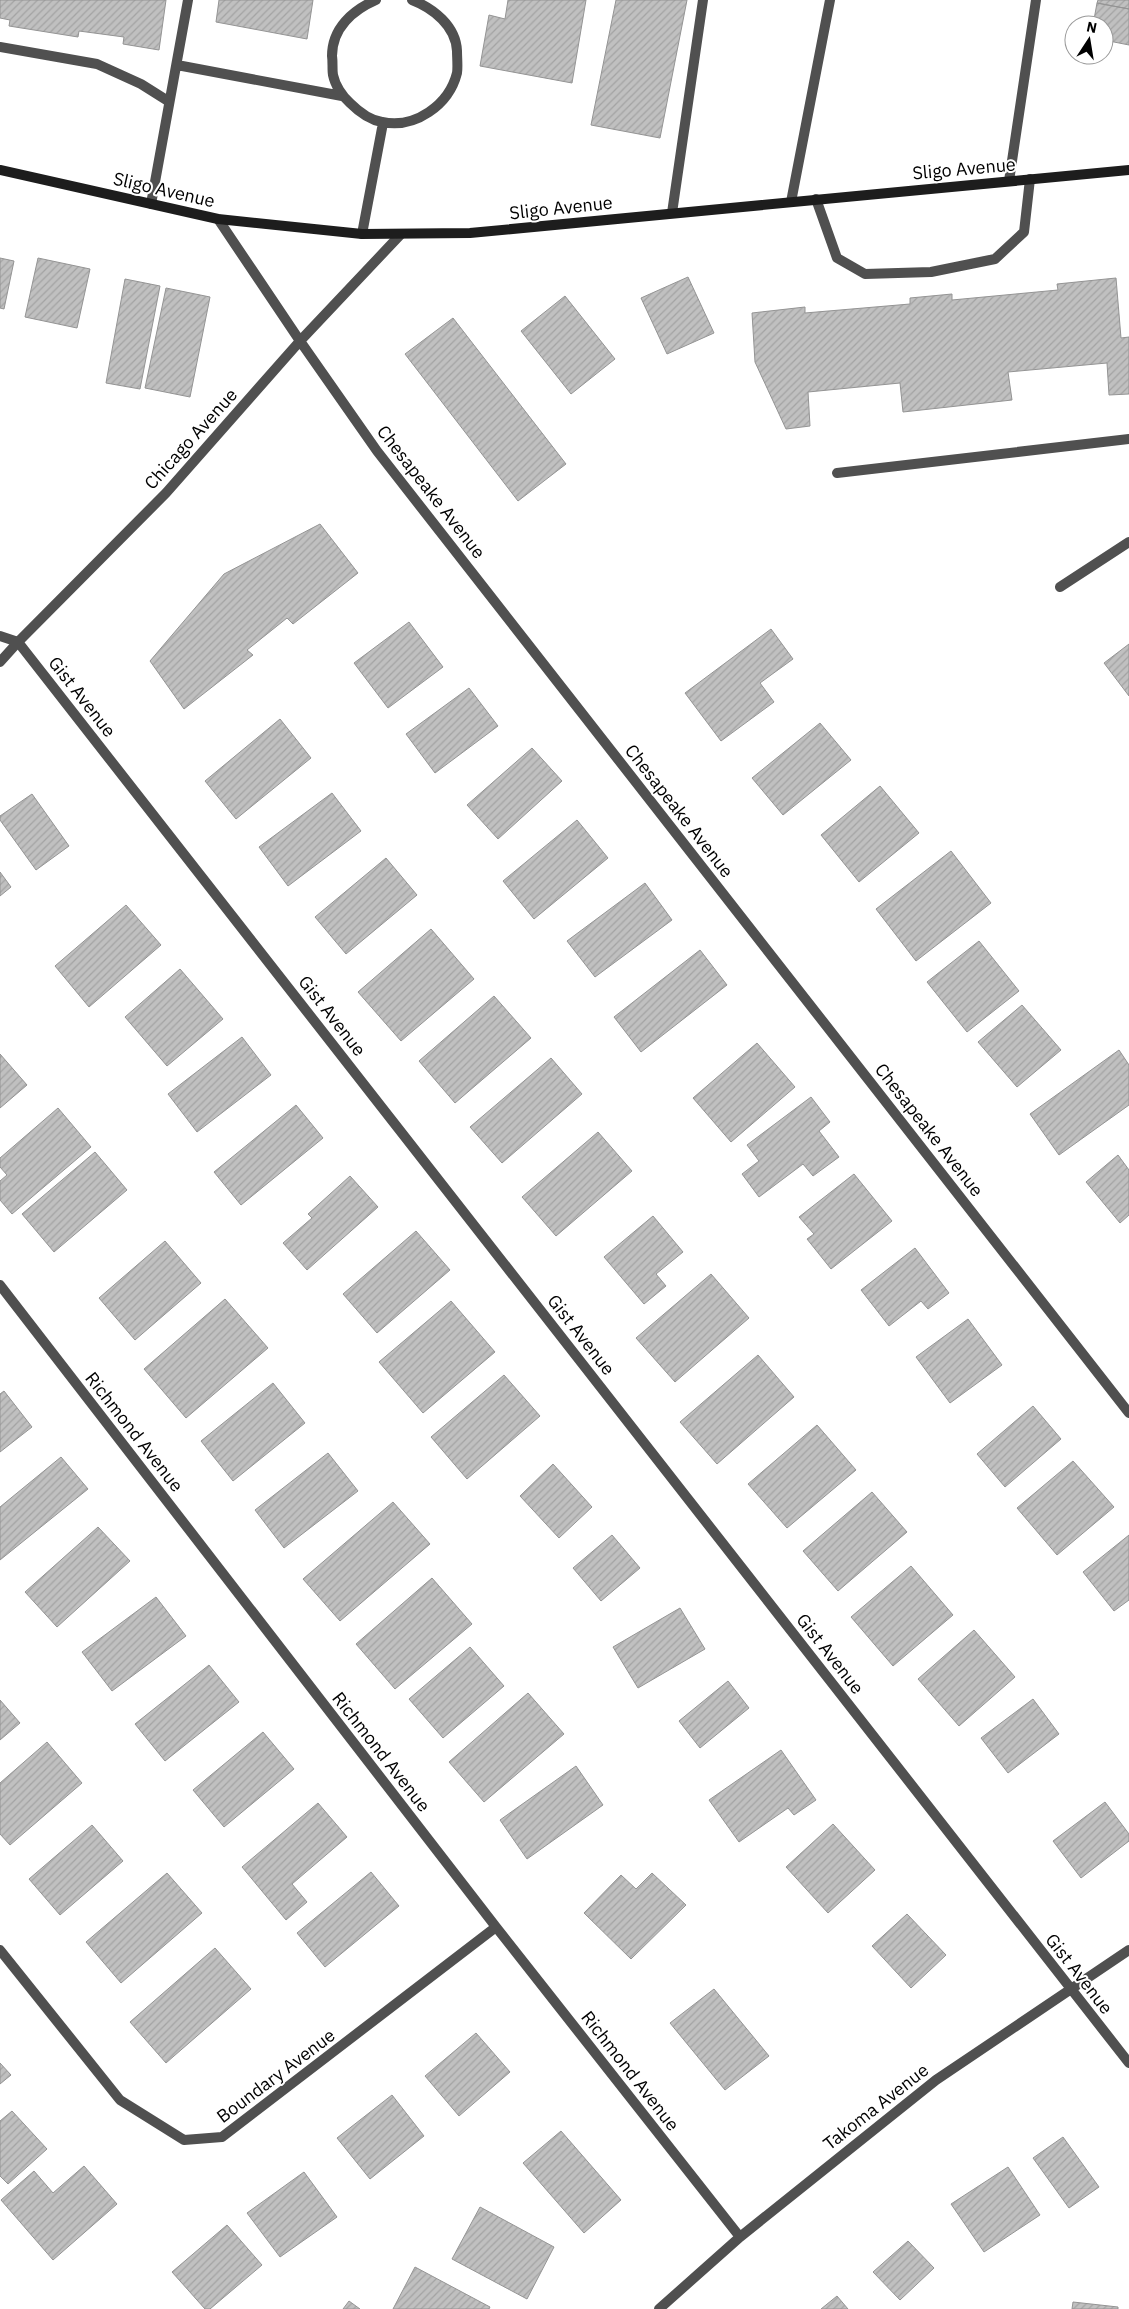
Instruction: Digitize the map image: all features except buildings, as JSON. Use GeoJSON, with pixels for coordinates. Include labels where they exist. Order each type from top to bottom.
{"type":"FeatureCollection","features":[{"type":"Feature","properties":{"kind":"street"},"geometry":{"type":"LineString","coordinates":[[151,204],[168,101],[177,65],[188,0]]}},
{"type":"Feature","properties":{"kind":"street"},"geometry":{"type":"LineString","coordinates":[[376,0],[359,7],[340,27],[332,48],[333,76],[342,96],[362,114],[383,123],[410,122],[430,113],[449,93],[457,72],[456,45],[448,25],[428,6],[412,0]]}},
{"type":"Feature","properties":{"kind":"street"},"geometry":{"type":"LineString","coordinates":[[672,214],[703,0]]}},
{"type":"Feature","properties":{"kind":"street"},"geometry":{"type":"LineString","coordinates":[[791,202],[830,0]]}},
{"type":"Feature","properties":{"kind":"street"},"geometry":{"type":"LineString","coordinates":[[1009,181],[1036,0]]}},
{"type":"Feature","properties":{"kind":"street"},"geometry":{"type":"LineString","coordinates":[[0,47],[97,64],[141,84],[168,101]]}},
{"type":"Feature","properties":{"kind":"street"},"geometry":{"type":"LineString","coordinates":[[177,65],[342,96]]}},
{"type":"Feature","properties":{"kind":"street"},"geometry":{"type":"LineString","coordinates":[[362,234],[383,123]]}},
{"type":"Feature","properties":{"kind":"street","name":"Sligo Avenue"},"geometry":{"type":"LineString","coordinates":[[0,170],[218,219],[362,234],[470,233],[1129,170]]}},
{"type":"Feature","properties":{"kind":"street"},"geometry":{"type":"LineString","coordinates":[[816,199],[837,258],[865,274],[931,272],[996,259],[1024,232],[1030,179]]}},
{"type":"Feature","properties":{"kind":"street","name":"Chesapeake Avenue"},"geometry":{"type":"LineString","coordinates":[[218,219],[377,451],[1129,1413]]}},
{"type":"Feature","properties":{"kind":"street","name":"Chicago Avenue"},"geometry":{"type":"LineString","coordinates":[[0,662],[166,493],[300,341],[401,234]]}},
{"type":"Feature","properties":{"kind":"street"},"geometry":{"type":"LineString","coordinates":[[838,473],[1129,440]]}},
{"type":"Feature","properties":{"kind":"street"},"geometry":{"type":"LineString","coordinates":[[1060,587],[1129,542]]}},
{"type":"Feature","properties":{"kind":"street"},"geometry":{"type":"LineString","coordinates":[[0,636],[18,642]]}},
{"type":"Feature","properties":{"kind":"street","name":"Gist Avenue"},"geometry":{"type":"LineString","coordinates":[[18,642],[547,1316],[1070,1990],[1129,2063]]}},
{"type":"Feature","properties":{"kind":"street","name":"Richmond Avenue"},"geometry":{"type":"LineString","coordinates":[[0,1285],[496,1927],[740,2237]]}},
{"type":"Feature","properties":{"kind":"street","name":"Boundary Avenue"},"geometry":{"type":"LineString","coordinates":[[0,1950],[120,2100],[184,2140],[222,2137],[496,1927]]}},
{"type":"Feature","properties":{"kind":"street","name":"Takoma Avenue"},"geometry":{"type":"LineString","coordinates":[[659,2309],[740,2237],[936,2080],[1129,1950]]}}]}
